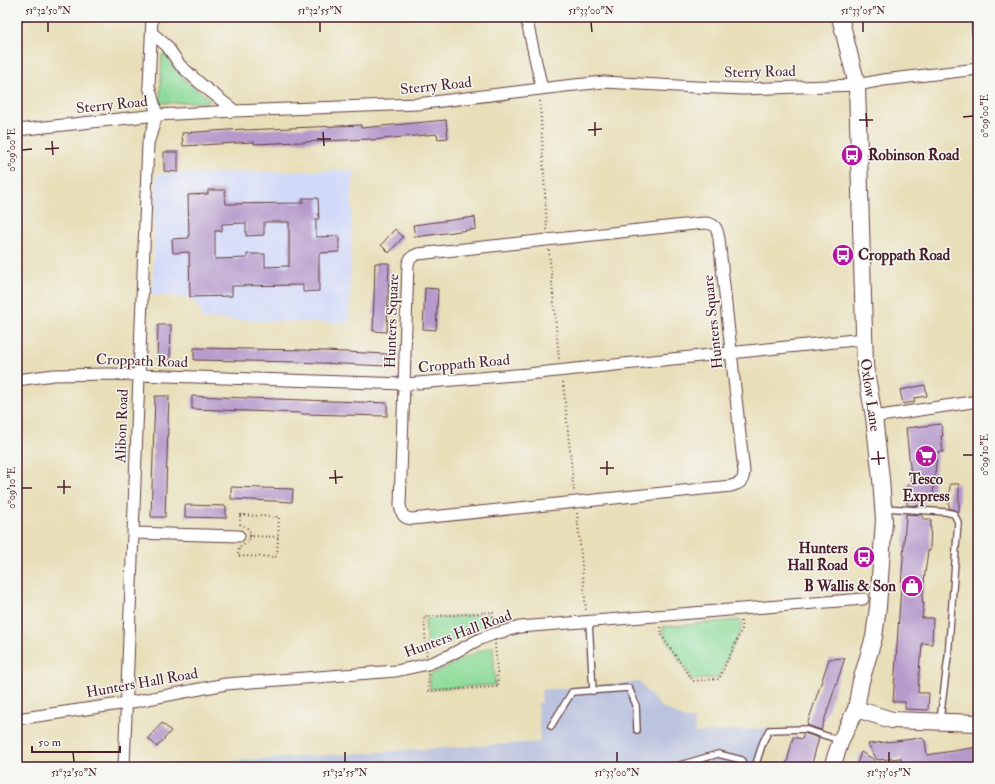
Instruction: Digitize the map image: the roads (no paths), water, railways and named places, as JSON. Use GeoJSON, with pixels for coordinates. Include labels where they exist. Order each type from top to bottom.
{"type":"FeatureCollection","features":[{"type":"Feature","properties":{"kind":"street","name":"Alibon Road"},"geometry":{"type":"LineString","coordinates":[[124,767],[148,143],[156,115],[149,86],[152,17]]}},
{"type":"Feature","properties":{"kind":"street"},"geometry":{"type":"LineString","coordinates":[[526,17],[540,89]]}},
{"type":"Feature","properties":{"kind":"street","name":"Oxlow Lane"},"geometry":{"type":"LineString","coordinates":[[832,767],[841,740],[856,709],[861,681],[874,637],[884,508],[874,417],[865,366],[857,85],[840,17]]}},
{"type":"Feature","properties":{"kind":"street"},"geometry":{"type":"LineString","coordinates":[[977,17],[978,33]]}},
{"type":"Feature","properties":{"kind":"street"},"geometry":{"type":"LineString","coordinates":[[152,33],[167,46],[180,65],[202,85],[235,111]]}},
{"type":"Feature","properties":{"kind":"street"},"geometry":{"type":"LineString","coordinates":[[857,85],[883,80],[978,69]]}},
{"type":"Feature","properties":{"kind":"street","name":"Sterry Road"},"geometry":{"type":"LineString","coordinates":[[17,130],[156,115],[417,104],[604,82],[695,88],[744,89],[857,85]]}},
{"type":"Feature","properties":{"kind":"street","name":"Hunters Square"},"geometry":{"type":"LineString","coordinates":[[708,223],[714,225],[718,230],[731,352],[744,472],[743,479],[739,484],[412,519],[407,519],[401,512],[408,264],[413,255],[708,223]]}},
{"type":"Feature","properties":{"kind":"street","name":"Croppath Road"},"geometry":{"type":"LineString","coordinates":[[17,380],[54,376],[109,374],[405,384],[561,371],[864,339]]}},
{"type":"Feature","properties":{"kind":"street"},"geometry":{"type":"LineString","coordinates":[[874,417],[978,401]]}},
{"type":"Feature","properties":{"kind":"street"},"geometry":{"type":"LineString","coordinates":[[133,533],[245,536]]}},
{"type":"Feature","properties":{"kind":"street","name":"Hunters Hall Road"},"geometry":{"type":"LineString","coordinates":[[17,719],[127,703],[226,684],[396,671],[428,664],[448,656],[480,639],[520,627],[863,599]]}},
{"type":"Feature","properties":{"kind":"street"},"geometry":{"type":"LineString","coordinates":[[856,709],[892,720],[978,723]]}},
{"type":"Feature","properties":{"kind":"lane"},"geometry":{"type":"LineString","coordinates":[[17,18],[25,17]]}},
{"type":"Feature","properties":{"kind":"lane"},"geometry":{"type":"LineString","coordinates":[[884,508],[946,512],[954,514],[958,522],[948,657],[940,722]]}},
{"type":"Feature","properties":{"kind":"lane"},"geometry":{"type":"LineString","coordinates":[[588,622],[593,691]]}},
{"type":"Feature","properties":{"kind":"lane"},"geometry":{"type":"LineString","coordinates":[[551,726],[572,692],[629,688],[636,705],[637,730]]}},
{"type":"Feature","properties":{"kind":"lane"},"geometry":{"type":"LineString","coordinates":[[755,767],[763,742],[769,730],[805,729],[841,740]]}},
{"type":"Feature","properties":{"kind":"lane"},"geometry":{"type":"LineString","coordinates":[[673,767],[718,754],[742,760],[743,767]]}},
{"type":"Feature","properties":{"kind":"place","name":"Robinson Road"},"geometry":{"type":"Point","coordinates":[852,155]}},
{"type":"Feature","properties":{"kind":"place","name":"Croppath Road"},"geometry":{"type":"Point","coordinates":[843,255]}},
{"type":"Feature","properties":{"kind":"place","name":"Tesco Express"},"geometry":{"type":"Point","coordinates":[926,456]}},
{"type":"Feature","properties":{"kind":"place","name":"Hunters Hall Road"},"geometry":{"type":"Point","coordinates":[864,557]}},
{"type":"Feature","properties":{"kind":"place","name":"B Wallis & Son"},"geometry":{"type":"Point","coordinates":[912,586]}}]}
